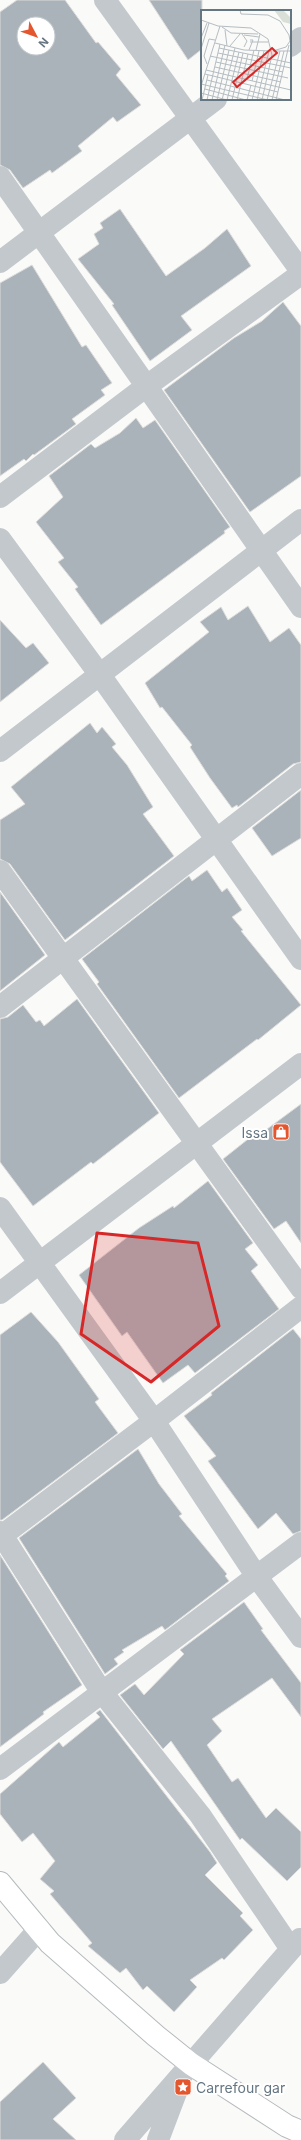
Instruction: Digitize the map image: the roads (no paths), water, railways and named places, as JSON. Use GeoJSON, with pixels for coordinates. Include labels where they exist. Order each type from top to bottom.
{"type":"FeatureCollection","features":[{"type":"Feature","properties":{"kind":"main road"},"geometry":{"type":"LineString","coordinates":[[0,1883],[50,1943],[156,2036],[187,2069],[287,2126],[301,2132]]}},
{"type":"Feature","properties":{"kind":"street"},"geometry":{"type":"LineString","coordinates":[[0,497],[301,272],[105,0]]}},
{"type":"Feature","properties":{"kind":"street"},"geometry":{"type":"LineString","coordinates":[[291,45],[301,38]]}},
{"type":"Feature","properties":{"kind":"street"},"geometry":{"type":"LineString","coordinates":[[0,262],[190,117],[215,100]]}},
{"type":"Feature","properties":{"kind":"street"},"geometry":{"type":"LineString","coordinates":[[0,177],[262,549],[301,608]]}},
{"type":"Feature","properties":{"kind":"street"},"geometry":{"type":"LineString","coordinates":[[0,751],[301,520]]}},
{"type":"Feature","properties":{"kind":"street"},"geometry":{"type":"LineString","coordinates":[[0,539],[100,675],[301,959]]}},
{"type":"Feature","properties":{"kind":"street"},"geometry":{"type":"LineString","coordinates":[[0,1007],[61,958],[301,774]]}},
{"type":"Feature","properties":{"kind":"street"},"geometry":{"type":"LineString","coordinates":[[0,871],[195,1144],[301,1288]]}},
{"type":"Feature","properties":{"kind":"street"},"geometry":{"type":"LineString","coordinates":[[0,1293],[301,1064]]}},
{"type":"Feature","properties":{"kind":"street"},"geometry":{"type":"LineString","coordinates":[[0,1208],[154,1421],[257,1577],[301,1637]]}},
{"type":"Feature","properties":{"kind":"street"},"geometry":{"type":"LineString","coordinates":[[125,2140],[296,1943],[200,1815],[101,1691],[1,1535],[154,1421],[301,1307]]}},
{"type":"Feature","properties":{"kind":"street"},"geometry":{"type":"LineString","coordinates":[[0,1769],[101,1691],[301,1543]]}},
{"type":"Feature","properties":{"kind":"street"},"geometry":{"type":"LineString","coordinates":[[0,1973],[39,1929]]}},
{"type":"Feature","properties":{"kind":"street"},"geometry":{"type":"LineString","coordinates":[[158,2140],[187,2069]]}},
{"type":"Feature","properties":{"kind":"place","name":"Issa"},"geometry":{"type":"Point","coordinates":[281,1132]}},
{"type":"Feature","properties":{"kind":"place","name":"Carrefour gar"},"geometry":{"type":"Point","coordinates":[183,2087]}}]}
